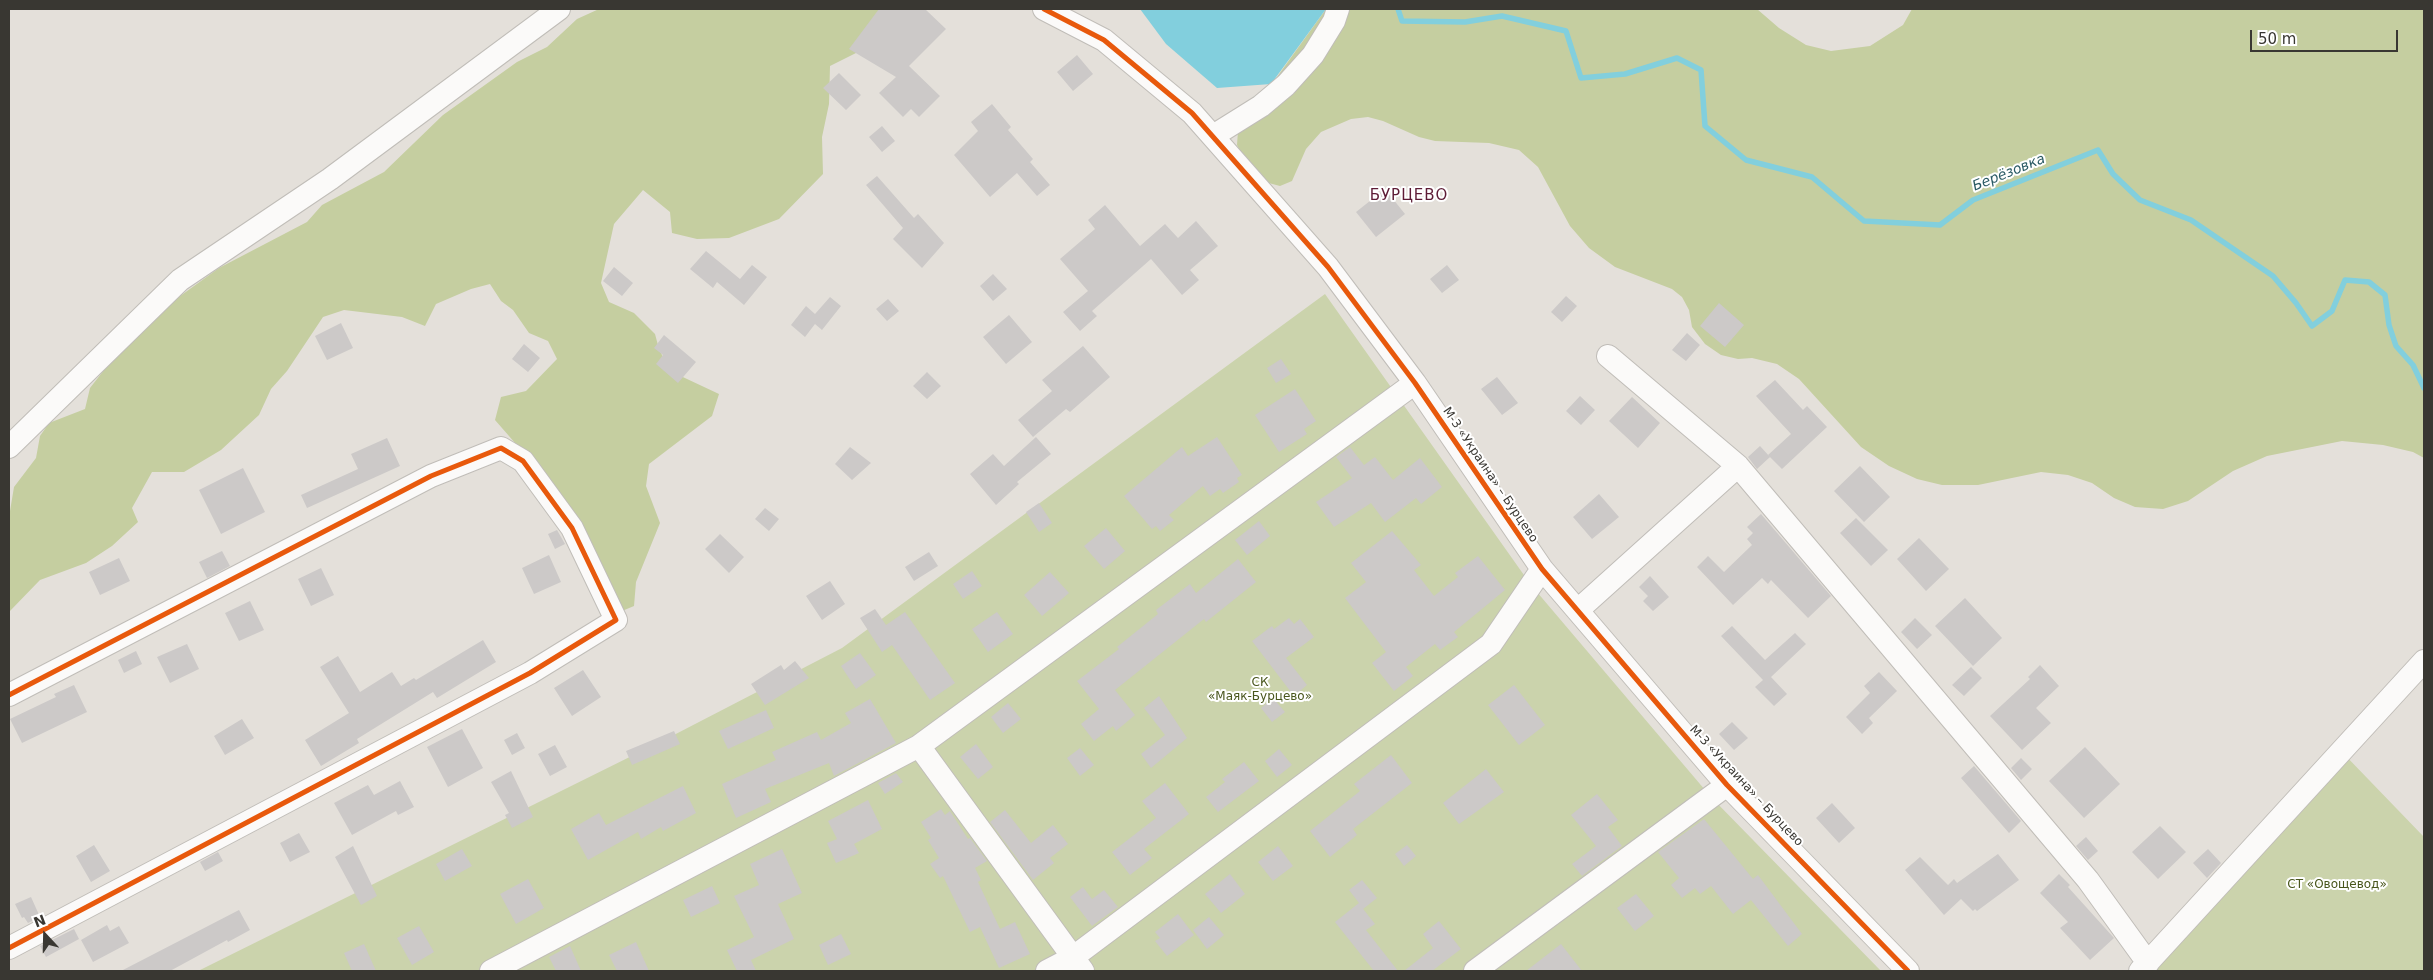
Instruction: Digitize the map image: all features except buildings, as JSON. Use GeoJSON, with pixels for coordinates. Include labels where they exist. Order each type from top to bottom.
{"type":"FeatureCollection","features":[{"type":"Feature","properties":{"kind":"street"},"geometry":{"type":"LineString","coordinates":[[9,447],[180,280],[330,179],[559,9]]}},
{"type":"Feature","properties":{"kind":"street","name":"М-3 «Украина» – Бурцево"},"geometry":{"type":"LineString","coordinates":[[1044,9],[1104,40],[1192,113],[1213,136],[1328,267],[1415,383],[1542,569],[1727,784],[1899,969]]}},
{"type":"Feature","properties":{"kind":"street"},"geometry":{"type":"LineString","coordinates":[[1213,136],[1261,106],[1286,85],[1313,55],[1334,22],[1338,9]]}},
{"type":"Feature","properties":{"kind":"street"},"geometry":{"type":"LineString","coordinates":[[1608,356],[1738,466],[2088,880],[2144,967],[2424,661]]}},
{"type":"Feature","properties":{"kind":"street"},"geometry":{"type":"LineString","coordinates":[[491,971],[919,746],[1415,383]]}},
{"type":"Feature","properties":{"kind":"street"},"geometry":{"type":"LineString","coordinates":[[9,695],[431,476],[500,448],[523,461],[572,528],[616,620],[530,673],[9,948]]}},
{"type":"Feature","properties":{"kind":"street"},"geometry":{"type":"LineString","coordinates":[[1578,610],[1738,466]]}},
{"type":"Feature","properties":{"kind":"street"},"geometry":{"type":"LineString","coordinates":[[1046,971],[1078,965],[1491,644],[1542,569]]}},
{"type":"Feature","properties":{"kind":"street"},"geometry":{"type":"LineString","coordinates":[[919,746],[1078,965]]}},
{"type":"Feature","properties":{"kind":"street"},"geometry":{"type":"LineString","coordinates":[[1475,971],[1727,784]]}},
{"type":"Feature","properties":{"kind":"green space"},"geometry":{"type":"Polygon","coordinates":[[[599,9],[894,9],[862,50],[830,66],[829,104],[822,137],[823,174],[779,219],[729,238],[697,239],[672,233],[670,212],[643,190],[614,224],[601,283],[609,302],[634,313],[655,334],[659,349],[670,371],[719,394],[712,416],[649,464],[646,486],[660,523],[636,582],[634,606],[622,611],[550,483],[495,420],[501,397],[526,391],[557,359],[548,341],[529,333],[513,310],[501,301],[490,284],[471,289],[436,304],[425,326],[402,317],[344,310],[323,317],[287,371],[271,389],[259,415],[221,450],[184,472],[152,472],[132,508],[138,522],[112,546],[86,563],[40,580],[9,612],[9,517],[14,487],[36,458],[40,436],[49,423],[85,409],[90,388],[129,338],[158,312],[219,268],[307,222],[322,205],[384,172],[443,115],[517,62],[547,47],[577,19],[599,9]]]}},
{"type":"Feature","properties":{"kind":"green space"},"geometry":{"type":"Polygon","coordinates":[[[1326,9],[1757,9],[1779,28],[1806,45],[1831,51],[1870,46],[1903,25],[1912,9],[2424,9],[2424,458],[2413,452],[2383,445],[2342,441],[2267,456],[2233,471],[2188,501],[2163,509],[2135,507],[2114,498],[2092,483],[2068,475],[2041,472],[1978,485],[1942,485],[1917,479],[1889,466],[1861,447],[1799,379],[1777,364],[1752,358],[1738,359],[1721,355],[1705,344],[1692,327],[1689,310],[1682,297],[1672,289],[1615,267],[1589,248],[1570,226],[1538,167],[1519,150],[1489,143],[1435,141],[1419,137],[1383,121],[1368,117],[1351,119],[1321,132],[1306,149],[1292,181],[1280,186],[1265,182],[1245,160],[1237,145],[1238,131],[1326,9]]]}},
{"type":"Feature","properties":{"kind":"green space","name":"СК «Маяк-Бурцево»"},"geometry":{"type":"Polygon","coordinates":[[[1325,294],[1531,585],[1711,797],[1881,971],[198,971],[670,737],[842,648],[1325,294]]]}},
{"type":"Feature","properties":{"kind":"green space","name":"СТ «Овощевод»"},"geometry":{"type":"Polygon","coordinates":[[[2342,752],[2424,837],[2424,971],[2140,971],[2342,752]]]}},
{"type":"Feature","properties":{"kind":"water"},"geometry":{"type":"Polygon","coordinates":[[[1140,9],[1326,9],[1271,84],[1217,88],[1166,44],[1140,9]]]}},
{"type":"Feature","properties":{"kind":"waterway","name":"Берёзовка"},"geometry":{"type":"LineString","coordinates":[[1398,9],[1402,21],[1465,22],[1502,16],[1566,31],[1581,78],[1625,74],[1677,58],[1701,70],[1705,126],[1746,160],[1812,177],[1864,221],[1940,225],[1973,200],[2098,150],[2113,174],[2140,200],[2191,220],[2273,276],[2296,303],[2312,326],[2332,311],[2345,280],[2369,282],[2385,295],[2389,325],[2396,346],[2413,365],[2424,388]]}},
{"type":"Feature","properties":{"kind":"cycle path"},"geometry":{"type":"LineString","coordinates":[[1044,9],[1104,40],[1192,113],[1328,267],[1415,383],[1542,569],[1727,785],[1908,971]]}},
{"type":"Feature","properties":{"kind":"cycle path"},"geometry":{"type":"LineString","coordinates":[[9,695],[431,476],[501,448],[523,461],[572,528],[616,620],[530,673],[9,948]]}},
{"type":"Feature","properties":{"kind":"district","name":"БУРЦЕВО"},"geometry":{"type":"Point","coordinates":[1409,196]}}]}
